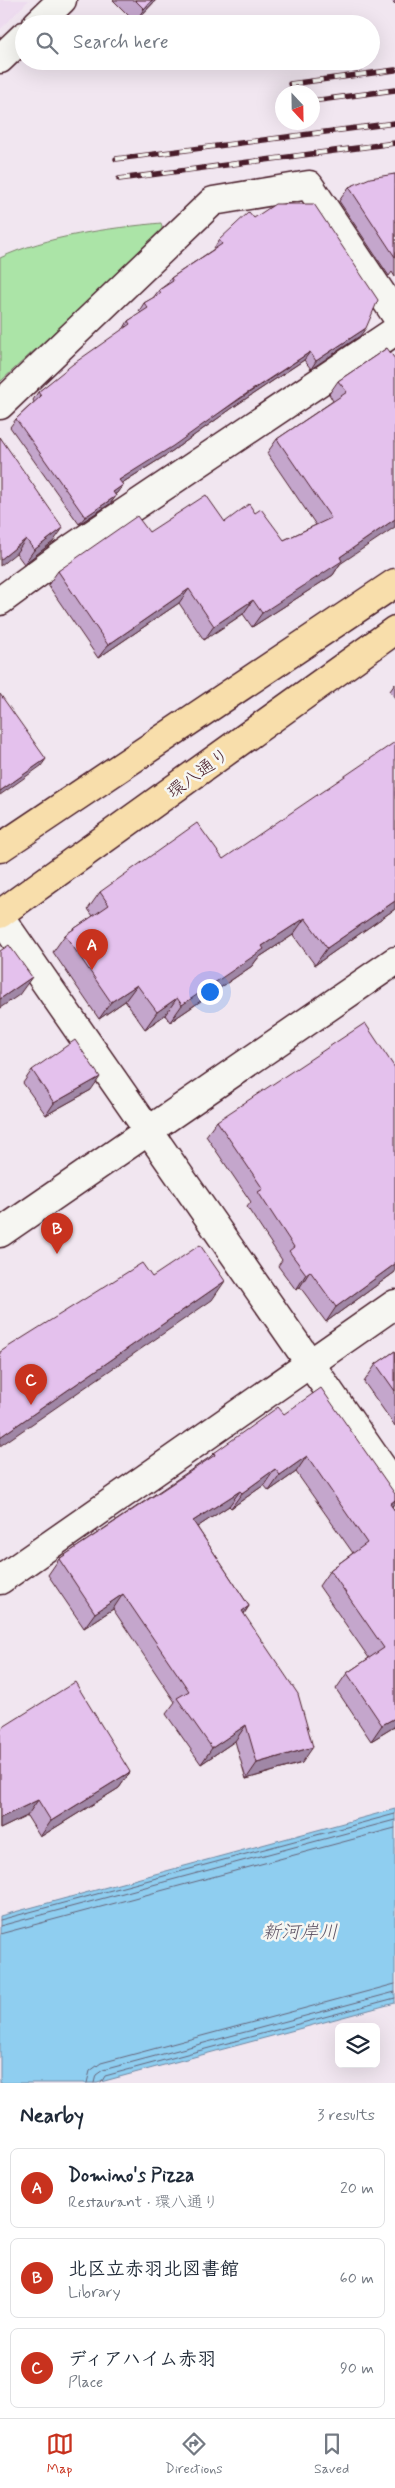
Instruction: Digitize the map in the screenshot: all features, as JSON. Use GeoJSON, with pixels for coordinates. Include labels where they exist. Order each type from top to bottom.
{"type":"FeatureCollection","features":[{"type":"Feature","properties":{"kind":"main road"},"geometry":{"type":"LineString","coordinates":[[0,848],[395,583]]}},
{"type":"Feature","properties":{"kind":"main road","name":"環八通り"},"geometry":{"type":"LineString","coordinates":[[0,916],[395,630]]}},
{"type":"Feature","properties":{"kind":"street"},"geometry":{"type":"LineString","coordinates":[[46,15],[62,0]]}},
{"type":"Feature","properties":{"kind":"street"},"geometry":{"type":"LineString","coordinates":[[0,59],[15,45]]}},
{"type":"Feature","properties":{"kind":"street"},"geometry":{"type":"LineString","coordinates":[[0,405],[213,201],[309,185],[395,314]]}},
{"type":"Feature","properties":{"kind":"street"},"geometry":{"type":"LineString","coordinates":[[0,601],[75,546],[395,330]]}},
{"type":"Feature","properties":{"kind":"street"},"geometry":{"type":"LineString","coordinates":[[59,523],[75,546]]}},
{"type":"Feature","properties":{"kind":"street"},"geometry":{"type":"LineString","coordinates":[[0,916],[395,1486]]}},
{"type":"Feature","properties":{"kind":"street"},"geometry":{"type":"LineString","coordinates":[[0,1233],[395,962]]}},
{"type":"Feature","properties":{"kind":"street"},"geometry":{"type":"LineString","coordinates":[[0,1580],[395,1304]]}},
{"type":"Feature","properties":{"kind":"shaded area"},"geometry":{"type":"Polygon","coordinates":[[[0,0],[29,0],[0,30],[0,0]]]}},
{"type":"Feature","properties":{"kind":"green space"},"geometry":{"type":"Polygon","coordinates":[[[161,223],[163,232],[0,382],[0,258],[37,244],[79,234],[161,223]]]}},
{"type":"Feature","properties":{"kind":"water","name":"新河岸川"},"geometry":{"type":"Polygon","coordinates":[[[395,1809],[395,2003],[97,2083],[0,2083],[0,1916],[395,1809]]]}},
{"type":"Feature","properties":{"kind":"building"},"geometry":{"type":"Polygon","coordinates":[[[135,0],[152,0],[144,9],[135,0]]]}},
{"type":"Feature","properties":{"kind":"building"},"geometry":{"type":"Polygon","coordinates":[[[395,174],[395,257],[349,187],[370,178],[395,174]]]}},
{"type":"Feature","properties":{"kind":"building"},"geometry":{"type":"Polygon","coordinates":[[[275,204],[314,204],[378,300],[366,328],[316,361],[310,352],[243,396],[173,446],[119,480],[123,485],[113,492],[116,496],[85,517],[16,419],[41,396],[38,392],[73,364],[130,324],[128,321],[148,308],[144,303],[161,293],[159,290],[173,281],[171,278],[222,244],[219,240],[249,212],[254,218],[275,204]]]}},
{"type":"Feature","properties":{"kind":"building"},"geometry":{"type":"Polygon","coordinates":[[[387,348],[395,359],[395,519],[340,557],[342,561],[262,613],[253,600],[214,626],[189,589],[108,645],[58,571],[137,516],[149,532],[206,495],[225,522],[249,504],[255,513],[261,509],[284,540],[331,518],[277,439],[347,392],[338,381],[387,348]]]}},
{"type":"Feature","properties":{"kind":"building"},"geometry":{"type":"Polygon","coordinates":[[[0,437],[63,528],[34,550],[26,539],[0,560],[0,437]]]}},
{"type":"Feature","properties":{"kind":"building"},"geometry":{"type":"Polygon","coordinates":[[[0,694],[46,759],[0,791],[0,694]]]}},
{"type":"Feature","properties":{"kind":"building"},"geometry":{"type":"Polygon","coordinates":[[[395,742],[395,901],[327,948],[305,918],[262,946],[264,949],[182,1005],[177,998],[157,1012],[137,985],[111,1002],[65,935],[109,905],[100,892],[197,823],[223,859],[395,742]]]}},
{"type":"Feature","properties":{"kind":"building"},"geometry":{"type":"Polygon","coordinates":[[[9,945],[32,977],[0,999],[0,951],[9,945]]]}},
{"type":"Feature","properties":{"kind":"building"},"geometry":{"type":"Polygon","coordinates":[[[365,1023],[395,1068],[395,1264],[336,1307],[310,1271],[306,1274],[289,1251],[294,1247],[258,1192],[263,1189],[217,1121],[365,1023]]]}},
{"type":"Feature","properties":{"kind":"building"},"geometry":{"type":"Polygon","coordinates":[[[75,1040],[100,1077],[54,1103],[32,1070],[75,1040]]]}},
{"type":"Feature","properties":{"kind":"building"},"geometry":{"type":"Polygon","coordinates":[[[200,1245],[225,1281],[0,1437],[0,1352],[142,1263],[152,1277],[200,1245]]]}},
{"type":"Feature","properties":{"kind":"building"},"geometry":{"type":"Polygon","coordinates":[[[395,1351],[395,1391],[376,1364],[395,1351]]]}},
{"type":"Feature","properties":{"kind":"building"},"geometry":{"type":"Polygon","coordinates":[[[321,1388],[395,1494],[395,1500],[390,1504],[395,1511],[395,1718],[382,1725],[347,1673],[384,1648],[330,1570],[367,1543],[307,1456],[280,1475],[275,1469],[242,1493],[240,1491],[193,1521],[249,1606],[242,1611],[298,1694],[313,1747],[257,1763],[246,1725],[212,1748],[177,1698],[189,1691],[123,1594],[95,1613],[59,1559],[215,1455],[214,1453],[278,1407],[284,1414],[321,1388]]]}},
{"type":"Feature","properties":{"kind":"building"},"geometry":{"type":"Polygon","coordinates":[[[75,1682],[130,1772],[51,1821],[38,1800],[0,1818],[0,1729],[75,1682]]]}},
{"type":"Feature","properties":{"kind":"railway"},"geometry":{"type":"LineString","coordinates":[[290,84],[395,70]]}},
{"type":"Feature","properties":{"kind":"railway"},"geometry":{"type":"LineString","coordinates":[[320,100],[395,90]]}},
{"type":"Feature","properties":{"kind":"railway"},"geometry":{"type":"LineString","coordinates":[[116,159],[395,123]]}},
{"type":"Feature","properties":{"kind":"railway"},"geometry":{"type":"LineString","coordinates":[[119,179],[395,143]]}},
{"type":"Feature","properties":{"kind":"place","name":"Domino's Pizza"},"geometry":{"type":"Point","coordinates":[92,970]}},
{"type":"Feature","properties":{"kind":"place","name":"北区立赤羽北図書館"},"geometry":{"type":"Point","coordinates":[57,1254]}},
{"type":"Feature","properties":{"kind":"place","name":"ディアハイム赤羽"},"geometry":{"type":"Point","coordinates":[31,1405]}}]}
